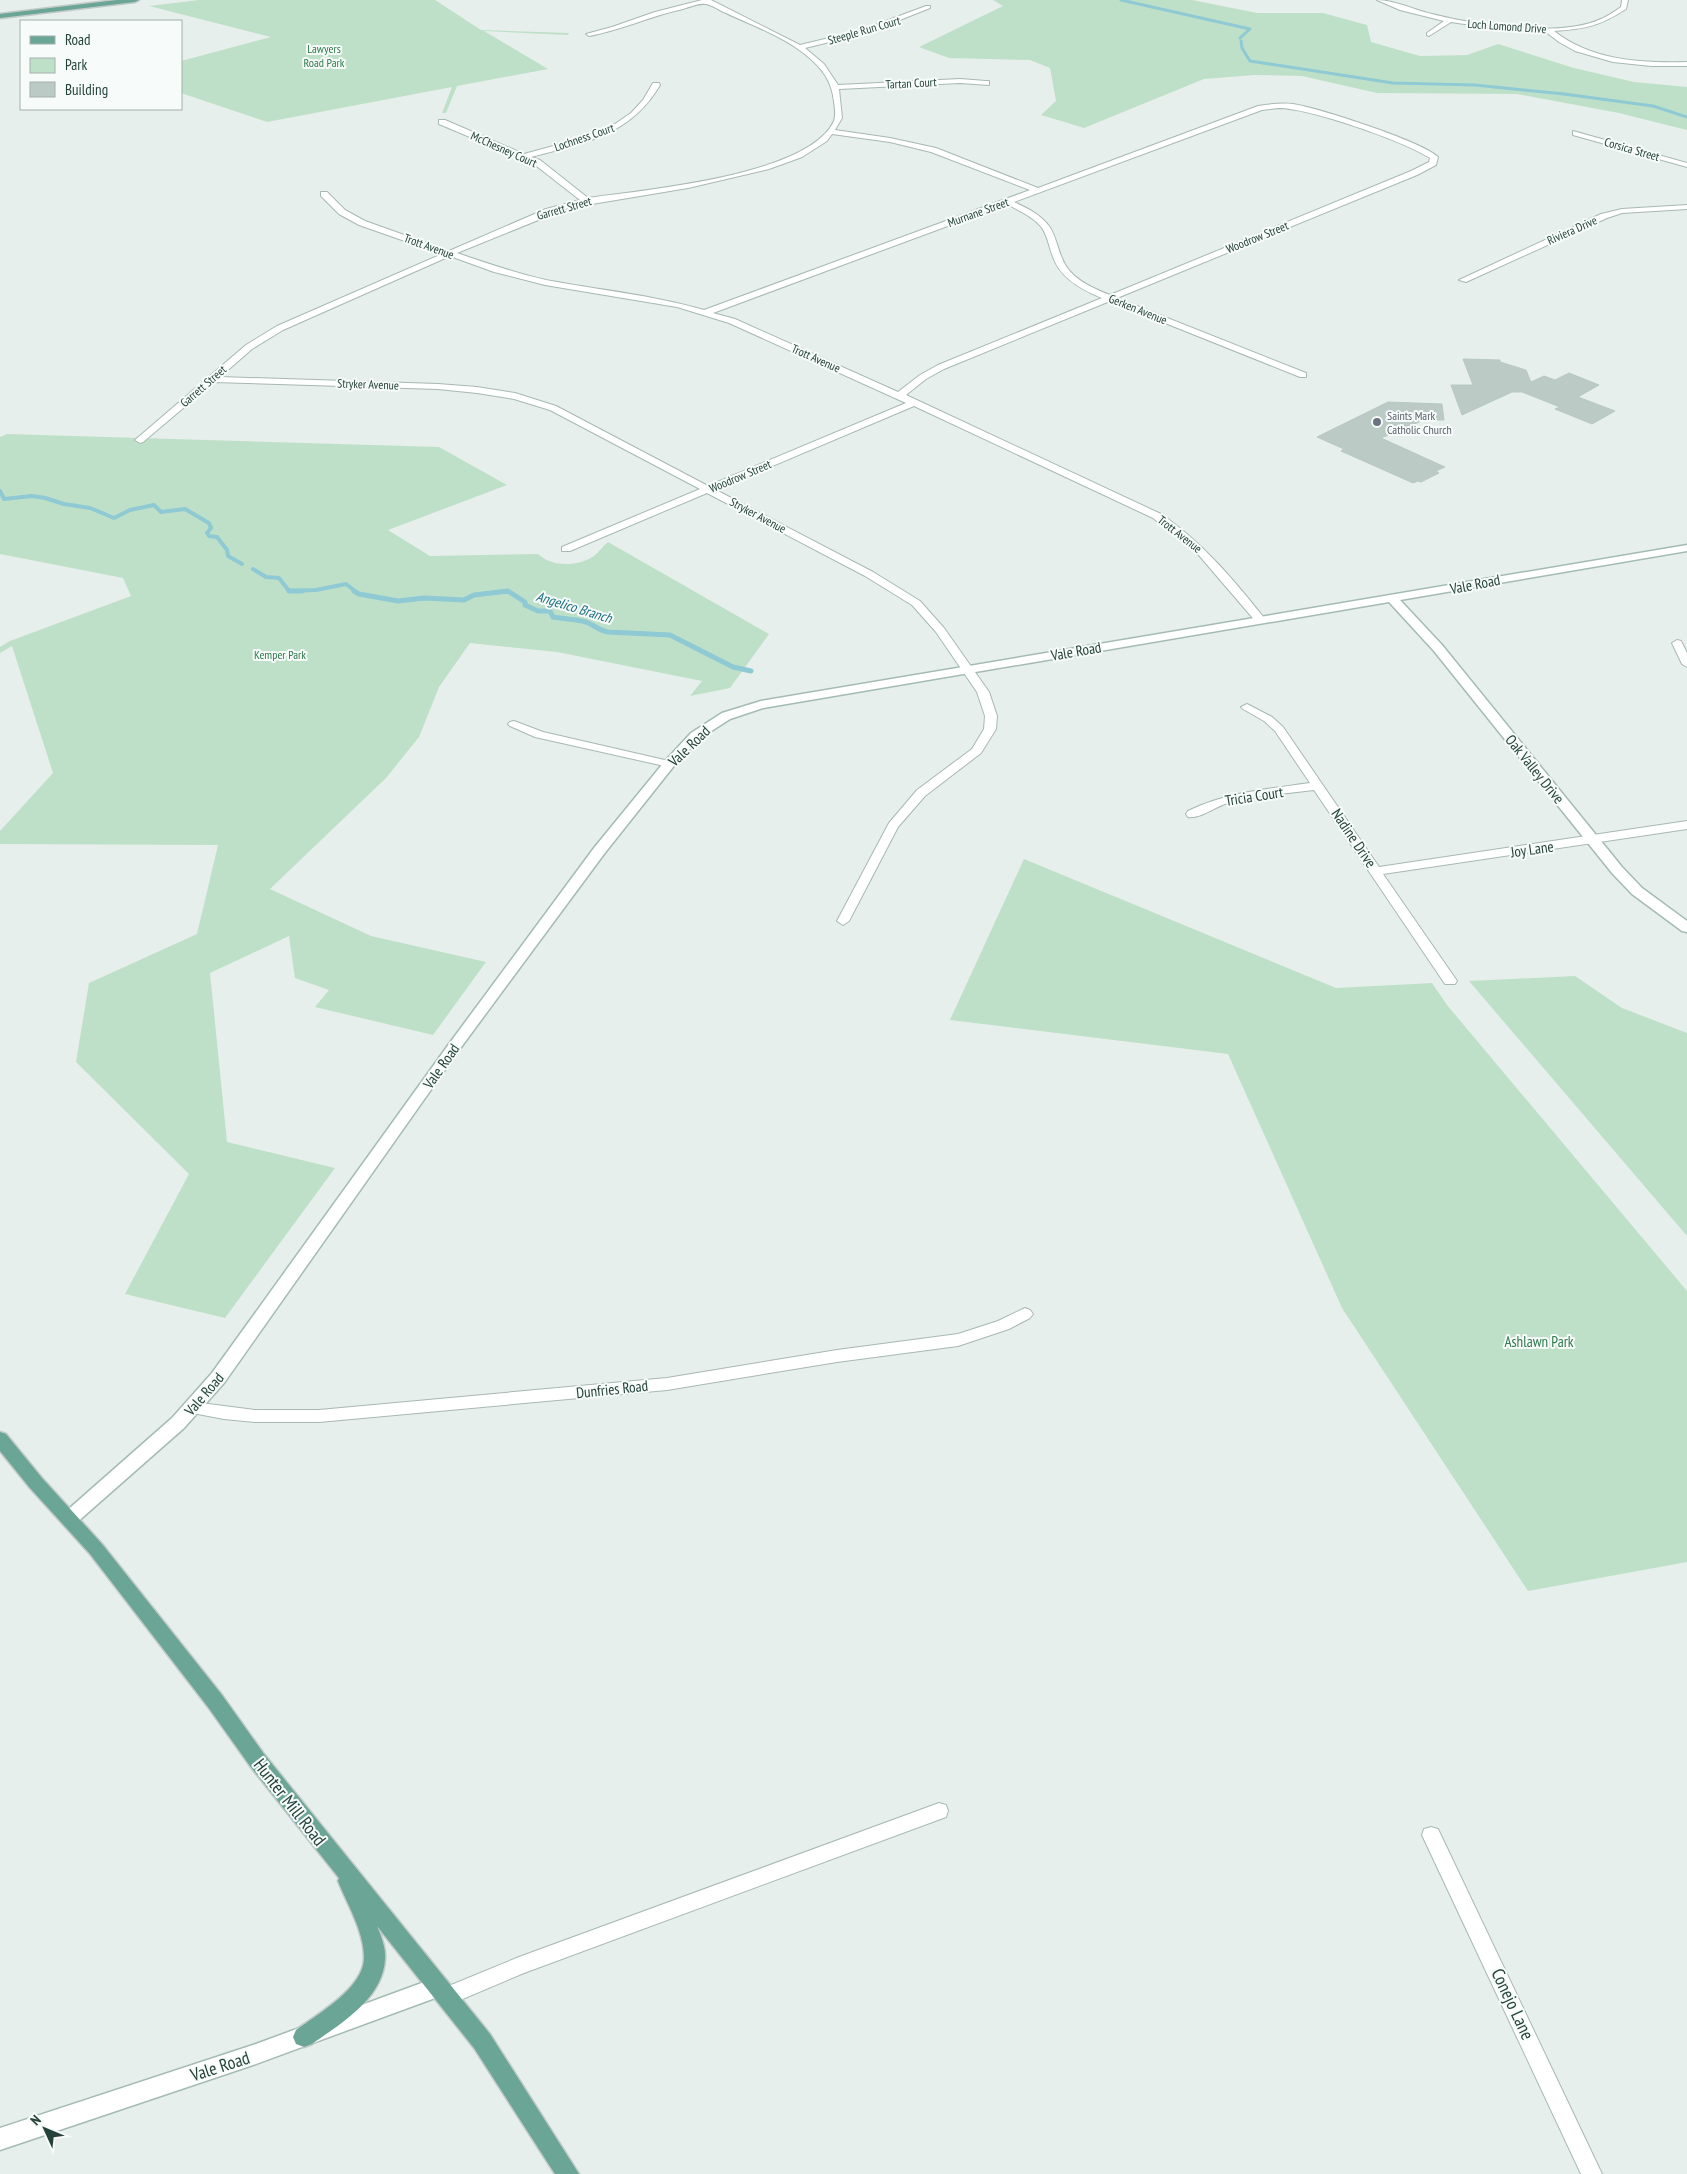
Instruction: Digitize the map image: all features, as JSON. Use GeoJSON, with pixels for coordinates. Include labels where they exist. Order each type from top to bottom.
{"type":"FeatureCollection","features":[{"type":"Feature","properties":{"kind":"main road"},"geometry":{"type":"LineString","coordinates":[[0,16],[135,0]]}},
{"type":"Feature","properties":{"kind":"main road","name":"Vale Road"},"geometry":{"type":"LineString","coordinates":[[69,1519],[193,1408],[218,1378],[454,1047],[599,851],[669,764],[703,730],[726,716],[760,705],[1687,548]]}},
{"type":"Feature","properties":{"kind":"main road","name":"Oak Valley Drive"},"geometry":{"type":"LineString","coordinates":[[1393,599],[1438,648],[1617,870],[1637,891],[1687,928]]}},
{"type":"Feature","properties":{"kind":"main road","name":"Hunter Mill Road"},"geometry":{"type":"LineString","coordinates":[[0,1439],[96,1549],[214,1701],[257,1760],[482,2041],[568,2174]]}},
{"type":"Feature","properties":{"kind":"main road"},"geometry":{"type":"LineString","coordinates":[[304,2037],[347,2005],[365,1985],[375,1965],[373,1947],[342,1866]]}},
{"type":"Feature","properties":{"kind":"main road","name":"Vale Road"},"geometry":{"type":"LineString","coordinates":[[0,2138],[442,1992]]}},
{"type":"Feature","properties":{"kind":"street","name":"Loch Lomond Drive"},"geometry":{"type":"LineString","coordinates":[[1380,0],[1416,13],[1449,21],[1503,28],[1548,30],[1584,26],[1605,20],[1624,8],[1625,0]]}},
{"type":"Feature","properties":{"kind":"street"},"geometry":{"type":"LineString","coordinates":[[590,34],[607,31],[656,13],[706,1],[798,47],[825,69],[838,97],[838,114],[835,125],[830,132],[890,140],[933,150],[1037,190]]}},
{"type":"Feature","properties":{"kind":"street","name":"Steeple Run Court"},"geometry":{"type":"LineString","coordinates":[[798,47],[869,31],[904,19],[928,7]]}},
{"type":"Feature","properties":{"kind":"street"},"geometry":{"type":"LineString","coordinates":[[1429,34],[1449,21]]}},
{"type":"Feature","properties":{"kind":"street"},"geometry":{"type":"LineString","coordinates":[[1548,30],[1556,38],[1572,47],[1601,56],[1642,63],[1687,64]]}},
{"type":"Feature","properties":{"kind":"street","name":"Tartan Court"},"geometry":{"type":"LineString","coordinates":[[835,87],[960,81],[986,83]]}},
{"type":"Feature","properties":{"kind":"street","name":"Lochness Court"},"geometry":{"type":"LineString","coordinates":[[525,156],[593,136],[620,124],[636,114],[647,103],[656,85]]}},
{"type":"Feature","properties":{"kind":"street","name":"Woodrow Street"},"geometry":{"type":"LineString","coordinates":[[899,396],[923,377],[942,367],[1414,173],[1429,166],[1435,160],[1432,155],[1416,146],[1303,109],[1279,106],[1250,111]]}},
{"type":"Feature","properties":{"kind":"street","name":"Murnane Street"},"geometry":{"type":"LineString","coordinates":[[707,312],[1250,111]]}},
{"type":"Feature","properties":{"kind":"street","name":"McChesney Court"},"geometry":{"type":"LineString","coordinates":[[442,122],[525,156],[550,171],[586,201]]}},
{"type":"Feature","properties":{"kind":"street","name":"Garrett Street"},"geometry":{"type":"LineString","coordinates":[[140,440],[249,347],[280,328],[549,211],[586,201],[712,181],[751,172],[798,155],[822,140],[830,132]]}},
{"type":"Feature","properties":{"kind":"street","name":"Corsica Street"},"geometry":{"type":"LineString","coordinates":[[1576,133],[1687,165]]}},
{"type":"Feature","properties":{"kind":"street","name":"Trott Avenue"},"geometry":{"type":"LineString","coordinates":[[324,194],[342,212],[362,223],[497,270],[538,281],[653,300],[707,312],[784,343],[1130,502],[1173,526],[1208,556],[1261,621]]}},
{"type":"Feature","properties":{"kind":"street","name":"Gerken Avenue"},"geometry":{"type":"LineString","coordinates":[[1007,201],[1028,212],[1044,225],[1053,242],[1057,257],[1067,273],[1090,290],[1303,375]]}},
{"type":"Feature","properties":{"kind":"street","name":"Riviera Drive"},"geometry":{"type":"LineString","coordinates":[[1463,280],[1612,213],[1687,207]]}},
{"type":"Feature","properties":{"kind":"street","name":"Stryker Avenue"},"geometry":{"type":"LineString","coordinates":[[211,379],[452,387],[481,389],[518,396],[553,408],[709,489],[895,588],[916,603],[940,630],[963,665],[969,670],[989,704],[990,722],[985,740],[977,751],[964,763],[929,787],[906,808],[893,826],[843,921]]}},
{"type":"Feature","properties":{"kind":"street","name":"Woodrow Street"},"geometry":{"type":"LineString","coordinates":[[566,549],[913,402]]}},
{"type":"Feature","properties":{"kind":"street"},"geometry":{"type":"LineString","coordinates":[[1677,643],[1687,664]]}},
{"type":"Feature","properties":{"kind":"street","name":"Nadine Drive"},"geometry":{"type":"LineString","coordinates":[[1247,706],[1268,719],[1279,729],[1450,981]]}},
{"type":"Feature","properties":{"kind":"street"},"geometry":{"type":"LineString","coordinates":[[514,724],[538,735],[669,764]]}},
{"type":"Feature","properties":{"kind":"street","name":"Tricia Court"},"geometry":{"type":"LineString","coordinates":[[1192,814],[1215,803],[1234,797],[1318,786]]}},
{"type":"Feature","properties":{"kind":"street","name":"Joy Lane"},"geometry":{"type":"LineString","coordinates":[[1376,871],[1687,825]]}},
{"type":"Feature","properties":{"kind":"street","name":"Dunfries Road"},"geometry":{"type":"LineString","coordinates":[[193,1408],[224,1414],[257,1417],[320,1415],[614,1390],[700,1379],[838,1356],[961,1339],[988,1333],[1025,1314]]}},
{"type":"Feature","properties":{"kind":"street"},"geometry":{"type":"LineString","coordinates":[[442,1992],[519,1966],[939,1811]]}},
{"type":"Feature","properties":{"kind":"street","name":"Conejo Lane"},"geometry":{"type":"LineString","coordinates":[[1431,1836],[1457,1887],[1592,2174]]}},
{"type":"Feature","properties":{"kind":"green space","name":"Lawyers Road Park"},"geometry":{"type":"Polygon","coordinates":[[[199,0],[435,0],[481,30],[569,33],[568,35],[484,31],[548,69],[457,86],[446,113],[442,113],[452,87],[267,122],[182,93],[182,61],[271,37],[149,6],[199,0]]]}},
{"type":"Feature","properties":{"kind":"green space"},"geometry":{"type":"Polygon","coordinates":[[[993,0],[1192,0],[1257,13],[1323,13],[1367,25],[1371,42],[1420,56],[1467,55],[1498,44],[1574,68],[1634,82],[1687,87],[1687,130],[1619,113],[1517,94],[1377,93],[1302,76],[1255,75],[1204,79],[1084,128],[1041,115],[1056,101],[1050,68],[1030,60],[949,58],[919,47],[1003,6],[993,0]]]}},
{"type":"Feature","properties":{"kind":"green space","name":"Kemper Park"},"geometry":{"type":"Polygon","coordinates":[[[7,434],[439,447],[507,485],[388,530],[430,556],[538,554],[550,561],[573,564],[588,560],[608,542],[769,634],[730,688],[690,696],[702,681],[557,652],[470,643],[439,687],[419,737],[386,778],[270,889],[371,936],[486,962],[433,1035],[315,1007],[329,990],[295,978],[289,936],[210,973],[227,1142],[335,1168],[225,1318],[125,1294],[189,1174],[76,1062],[89,983],[197,934],[218,845],[0,844],[0,831],[53,773],[12,646],[0,653],[0,647],[10,641],[131,596],[123,578],[0,554],[0,437],[7,434]]]}},
{"type":"Feature","properties":{"kind":"green space","name":"Ashlawn Park"},"geometry":{"type":"Polygon","coordinates":[[[1024,859],[1336,988],[1432,983],[1447,1005],[1687,1291],[1687,1562],[1528,1591],[1342,1308],[1228,1054],[950,1020],[1024,859]]]}},
{"type":"Feature","properties":{"kind":"green space"},"geometry":{"type":"Polygon","coordinates":[[[1575,976],[1622,1008],[1687,1033],[1687,1236],[1469,981],[1575,976]]]}},
{"type":"Feature","properties":{"kind":"building"},"geometry":{"type":"Polygon","coordinates":[[[1463,359],[1500,360],[1500,362],[1526,370],[1531,382],[1544,376],[1555,380],[1569,373],[1599,385],[1578,397],[1615,411],[1592,424],[1555,409],[1560,407],[1522,392],[1512,392],[1462,415],[1451,385],[1473,385],[1463,359]]]}},
{"type":"Feature","properties":{"kind":"building"},"geometry":{"type":"Polygon","coordinates":[[[1388,402],[1442,404],[1444,420],[1424,420],[1381,438],[1445,467],[1436,471],[1439,473],[1421,482],[1413,483],[1341,451],[1344,449],[1317,437],[1388,402]]]}},
{"type":"Feature","properties":{"kind":"waterway"},"geometry":{"type":"LineString","coordinates":[[1121,0],[1250,29],[1240,38]]}},
{"type":"Feature","properties":{"kind":"waterway"},"geometry":{"type":"LineString","coordinates":[[1241,41],[1242,48],[1250,61],[1393,83],[1475,85],[1564,94],[1653,106],[1687,117]]}},
{"type":"Feature","properties":{"kind":"waterway","name":"Angelico Branch"},"geometry":{"type":"LineString","coordinates":[[0,491],[4,499],[32,496],[45,498],[64,504],[90,508],[114,518],[130,510],[154,505],[161,512],[185,509],[209,523],[211,528],[207,533],[209,536],[217,537],[227,550],[228,556],[242,564]]}},
{"type":"Feature","properties":{"kind":"waterway","name":"Angelico Branch"},"geometry":{"type":"LineString","coordinates":[[253,569],[266,577],[279,578],[289,591]]}},
{"type":"Feature","properties":{"kind":"waterway","name":"Angelico Branch"},"geometry":{"type":"LineString","coordinates":[[289,591],[316,590],[346,584],[356,592]]}},
{"type":"Feature","properties":{"kind":"waterway","name":"Angelico Branch"},"geometry":{"type":"LineString","coordinates":[[289,591],[302,591]]}},
{"type":"Feature","properties":{"kind":"waterway","name":"Angelico Branch"},"geometry":{"type":"LineString","coordinates":[[354,591],[359,594],[398,601],[424,598],[464,600],[474,595],[508,591],[525,602],[525,605],[538,611],[550,611],[553,617],[586,622],[608,632],[670,635],[733,667],[751,671]]}},
{"type":"Feature","properties":{"kind":"waterway","name":"Angelico Branch"},"geometry":{"type":"LineString","coordinates":[[501,592],[509,592]]}},
{"type":"Feature","properties":{"kind":"place","name":"Saints Mark Catholic Church"},"geometry":{"type":"Point","coordinates":[1377,422]}}]}
